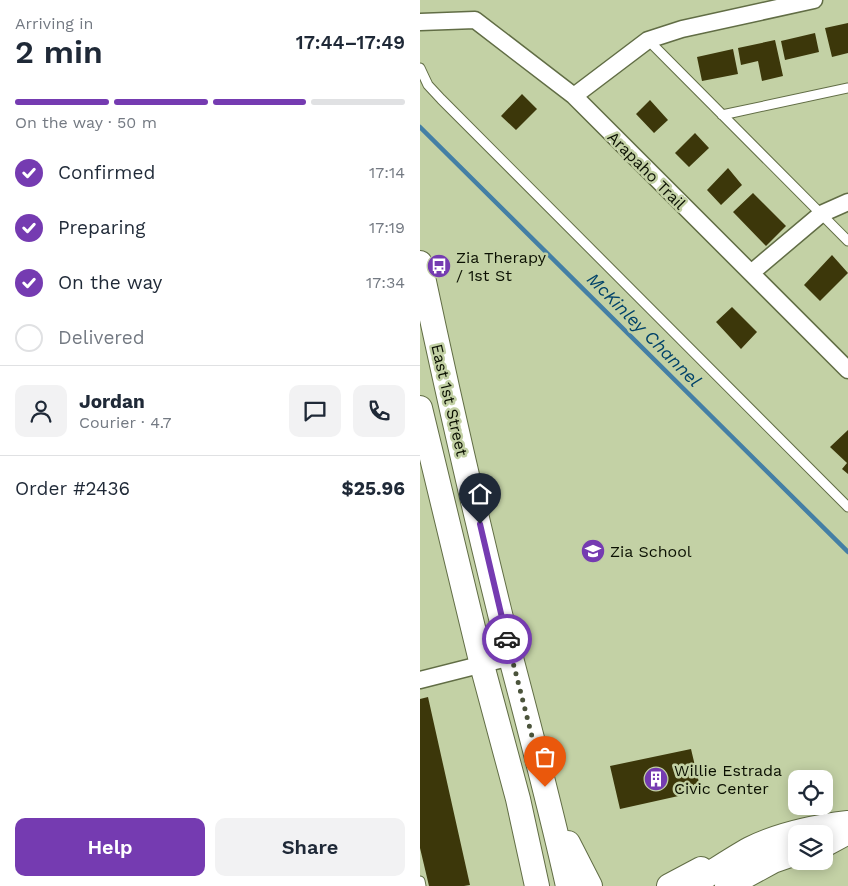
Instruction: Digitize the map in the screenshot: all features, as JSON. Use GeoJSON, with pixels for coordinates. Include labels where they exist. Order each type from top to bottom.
{"type":"FeatureCollection","features":[{"type":"Feature","properties":{"kind":"main road","name":"East 1st Street"},"geometry":{"type":"LineString","coordinates":[[420,263],[443,372],[511,657],[550,805],[568,886]]}},
{"type":"Feature","properties":{"kind":"main road","name":"East 1st Street"},"geometry":{"type":"LineString","coordinates":[[420,408],[482,666],[518,799],[537,886]]}},
{"type":"Feature","properties":{"kind":"main road"},"geometry":{"type":"LineString","coordinates":[[550,805],[590,886]]}},
{"type":"Feature","properties":{"kind":"main road"},"geometry":{"type":"LineString","coordinates":[[669,886],[718,859],[791,834],[822,826],[848,823]]}},
{"type":"Feature","properties":{"kind":"main road"},"geometry":{"type":"LineString","coordinates":[[833,840],[848,832]]}},
{"type":"Feature","properties":{"kind":"main road"},"geometry":{"type":"LineString","coordinates":[[690,886],[751,849]]}},
{"type":"Feature","properties":{"kind":"main road"},"geometry":{"type":"LineString","coordinates":[[727,886],[773,861],[788,856]]}},
{"type":"Feature","properties":{"kind":"street"},"geometry":{"type":"LineString","coordinates":[[574,96],[648,40],[682,29],[814,0]]}},
{"type":"Feature","properties":{"kind":"street","name":"Arapaho Trail"},"geometry":{"type":"LineString","coordinates":[[420,22],[475,20],[574,96],[848,370]]}},
{"type":"Feature","properties":{"kind":"street"},"geometry":{"type":"LineString","coordinates":[[750,273],[821,214],[848,202]]}},
{"type":"Feature","properties":{"kind":"street"},"geometry":{"type":"LineString","coordinates":[[420,680],[482,666],[511,657]]}},
{"type":"Feature","properties":{"kind":"lane"},"geometry":{"type":"LineString","coordinates":[[648,40],[848,241]]}},
{"type":"Feature","properties":{"kind":"lane"},"geometry":{"type":"LineString","coordinates":[[420,68],[428,84],[441,99],[848,507]]}},
{"type":"Feature","properties":{"kind":"lane"},"geometry":{"type":"LineString","coordinates":[[722,115],[848,88]]}},
{"type":"Feature","properties":{"kind":"lane"},"geometry":{"type":"LineString","coordinates":[[420,881],[421,886]]}},
{"type":"Feature","properties":{"kind":"building"},"geometry":{"type":"Polygon","coordinates":[[[848,23],[848,53],[832,57],[825,28],[848,23]]]}},
{"type":"Feature","properties":{"kind":"building"},"geometry":{"type":"Polygon","coordinates":[[[815,33],[819,52],[785,60],[781,41],[815,33]]]}},
{"type":"Feature","properties":{"kind":"building"},"geometry":{"type":"Polygon","coordinates":[[[775,40],[783,76],[762,81],[758,61],[741,65],[738,48],[775,40]]]}},
{"type":"Feature","properties":{"kind":"building"},"geometry":{"type":"Polygon","coordinates":[[[733,49],[738,74],[702,81],[697,57],[733,49]]]}},
{"type":"Feature","properties":{"kind":"building"},"geometry":{"type":"Polygon","coordinates":[[[522,94],[537,109],[516,130],[501,116],[522,94]]]}},
{"type":"Feature","properties":{"kind":"building"},"geometry":{"type":"Polygon","coordinates":[[[650,100],[668,120],[654,133],[636,114],[650,100]]]}},
{"type":"Feature","properties":{"kind":"building"},"geometry":{"type":"Polygon","coordinates":[[[695,133],[709,148],[689,167],[675,153],[695,133]]]}},
{"type":"Feature","properties":{"kind":"building"},"geometry":{"type":"Polygon","coordinates":[[[728,168],[742,185],[721,205],[707,190],[728,168]]]}},
{"type":"Feature","properties":{"kind":"building"},"geometry":{"type":"Polygon","coordinates":[[[753,193],[786,226],[766,246],[733,212],[753,193]]]}},
{"type":"Feature","properties":{"kind":"building"},"geometry":{"type":"Polygon","coordinates":[[[832,255],[848,273],[820,301],[804,285],[832,255]]]}},
{"type":"Feature","properties":{"kind":"building"},"geometry":{"type":"Polygon","coordinates":[[[732,307],[757,332],[741,349],[716,322],[732,307]]]}},
{"type":"Feature","properties":{"kind":"building"},"geometry":{"type":"Polygon","coordinates":[[[848,430],[848,474],[842,469],[847,463],[830,447],[848,430]]]}},
{"type":"Feature","properties":{"kind":"building"},"geometry":{"type":"Polygon","coordinates":[[[428,697],[470,885],[429,886],[420,848],[420,699],[428,697]]]}},
{"type":"Feature","properties":{"kind":"building","name":"Willie Estrada Civic Center"},"geometry":{"type":"Polygon","coordinates":[[[691,749],[701,791],[620,809],[610,766],[691,749]]]}},
{"type":"Feature","properties":{"kind":"waterway","name":"McKinley Channel"},"geometry":{"type":"LineString","coordinates":[[420,127],[848,552]]}},
{"type":"Feature","properties":{"kind":"way so far"},"geometry":{"type":"LineString","coordinates":[[507,639],[545,787]]}},
{"type":"Feature","properties":{"kind":"place","name":"Zia Therapy / 1st St"},"geometry":{"type":"Point","coordinates":[439,266]}},
{"type":"Feature","properties":{"kind":"place","name":"Zia School"},"geometry":{"type":"Point","coordinates":[593,551]}},
{"type":"Feature","properties":{"kind":"place","name":"Willie Estrada Civic Center"},"geometry":{"type":"Point","coordinates":[656,779]}},
{"type":"Feature","properties":{"kind":"route"},"geometry":{"type":"LineString","coordinates":[[480,524],[507,639]]}}]}
